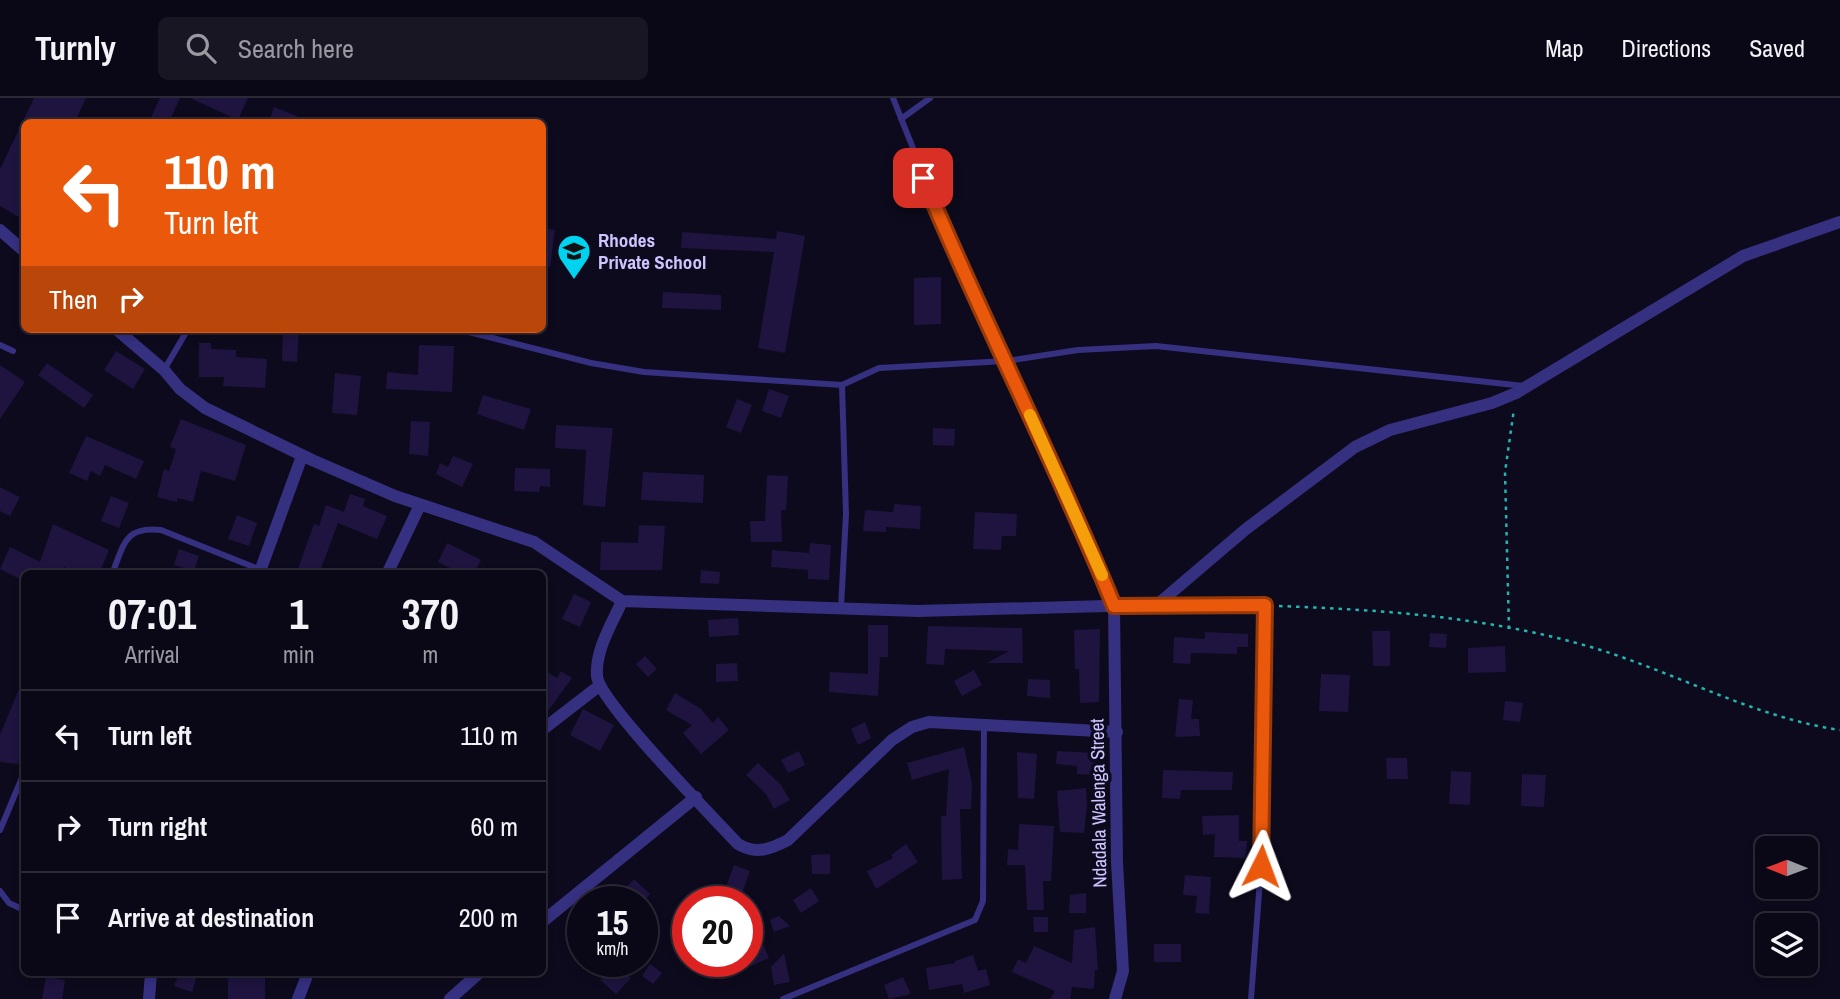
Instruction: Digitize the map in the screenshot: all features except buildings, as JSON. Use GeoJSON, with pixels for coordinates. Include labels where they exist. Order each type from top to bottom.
{"type":"FeatureCollection","features":[{"type":"Feature","properties":{"kind":"street"},"geometry":{"type":"LineString","coordinates":[[1157,605],[1246,529],[1355,447],[1390,430],[1492,403],[1521,390],[1744,256],[1840,222]]}},
{"type":"Feature","properties":{"kind":"street"},"geometry":{"type":"LineString","coordinates":[[0,230],[21,248]]}},
{"type":"Feature","properties":{"kind":"street"},"geometry":{"type":"LineString","coordinates":[[121,333],[164,370],[180,389],[205,408],[302,456],[419,505],[534,542],[622,601],[918,611],[1265,605]]}},
{"type":"Feature","properties":{"kind":"street"},"geometry":{"type":"LineString","coordinates":[[261,570],[302,456]]}},
{"type":"Feature","properties":{"kind":"street"},"geometry":{"type":"LineString","coordinates":[[389,570],[419,505]]}},
{"type":"Feature","properties":{"kind":"street"},"geometry":{"type":"LineString","coordinates":[[622,601],[598,662],[600,686],[738,844],[746,849],[773,849],[788,840],[902,732],[929,722],[1117,732]]}},
{"type":"Feature","properties":{"kind":"street","name":"Ndadala Walenga Street"},"geometry":{"type":"LineString","coordinates":[[1114,606],[1117,862],[1122,971],[1115,999]]}},
{"type":"Feature","properties":{"kind":"street"},"geometry":{"type":"LineString","coordinates":[[546,727],[600,686]]}},
{"type":"Feature","properties":{"kind":"street"},"geometry":{"type":"LineString","coordinates":[[546,919],[696,797]]}},
{"type":"Feature","properties":{"kind":"street"},"geometry":{"type":"LineString","coordinates":[[149,999],[151,976]]}},
{"type":"Feature","properties":{"kind":"street"},"geometry":{"type":"LineString","coordinates":[[298,999],[306,976]]}},
{"type":"Feature","properties":{"kind":"street"},"geometry":{"type":"LineString","coordinates":[[450,999],[476,976]]}},
{"type":"Feature","properties":{"kind":"lane"},"geometry":{"type":"LineString","coordinates":[[893,98],[957,259],[1006,361],[1114,606]]}},
{"type":"Feature","properties":{"kind":"lane"},"geometry":{"type":"LineString","coordinates":[[901,119],[930,98]]}},
{"type":"Feature","properties":{"kind":"lane"},"geometry":{"type":"LineString","coordinates":[[164,370],[186,333]]}},
{"type":"Feature","properties":{"kind":"lane"},"geometry":{"type":"LineString","coordinates":[[473,333],[591,363],[644,372],[842,385],[879,368],[1006,361],[1102,348],[1156,346],[1521,390]]}},
{"type":"Feature","properties":{"kind":"lane"},"geometry":{"type":"LineString","coordinates":[[0,345],[13,351]]}},
{"type":"Feature","properties":{"kind":"lane"},"geometry":{"type":"LineString","coordinates":[[841,608],[846,514],[842,385]]}},
{"type":"Feature","properties":{"kind":"lane"},"geometry":{"type":"LineString","coordinates":[[114,570],[125,541],[134,531],[144,528],[161,530],[255,570]]}},
{"type":"Feature","properties":{"kind":"lane"},"geometry":{"type":"LineString","coordinates":[[1251,999],[1263,840],[1265,605]]}},
{"type":"Feature","properties":{"kind":"lane"},"geometry":{"type":"LineString","coordinates":[[783,999],[975,920],[983,901],[985,723]]}},
{"type":"Feature","properties":{"kind":"lane"},"geometry":{"type":"LineString","coordinates":[[0,830],[21,780]]}},
{"type":"Feature","properties":{"kind":"lane"},"geometry":{"type":"LineString","coordinates":[[0,891],[9,903],[21,909]]}},
{"type":"Feature","properties":{"kind":"path"},"geometry":{"type":"LineString","coordinates":[[1509,629],[1505,472],[1521,390]]}},
{"type":"Feature","properties":{"kind":"path"},"geometry":{"type":"LineString","coordinates":[[1265,605],[1399,611],[1481,621],[1594,648],[1750,708],[1812,726],[1840,730]]}},
{"type":"Feature","properties":{"kind":"slow traffic"},"geometry":{"type":"LineString","coordinates":[[1030,415],[1102,575]]}},
{"type":"Feature","properties":{"kind":"place","name":"Rhodes Private School"},"geometry":{"type":"Point","coordinates":[574,281]}},
{"type":"Feature","properties":{"kind":"route"},"geometry":{"type":"LineString","coordinates":[[923,178],[957,259],[1086,538],[1114,606],[1217,603],[1265,605],[1261,866]]}}]}
